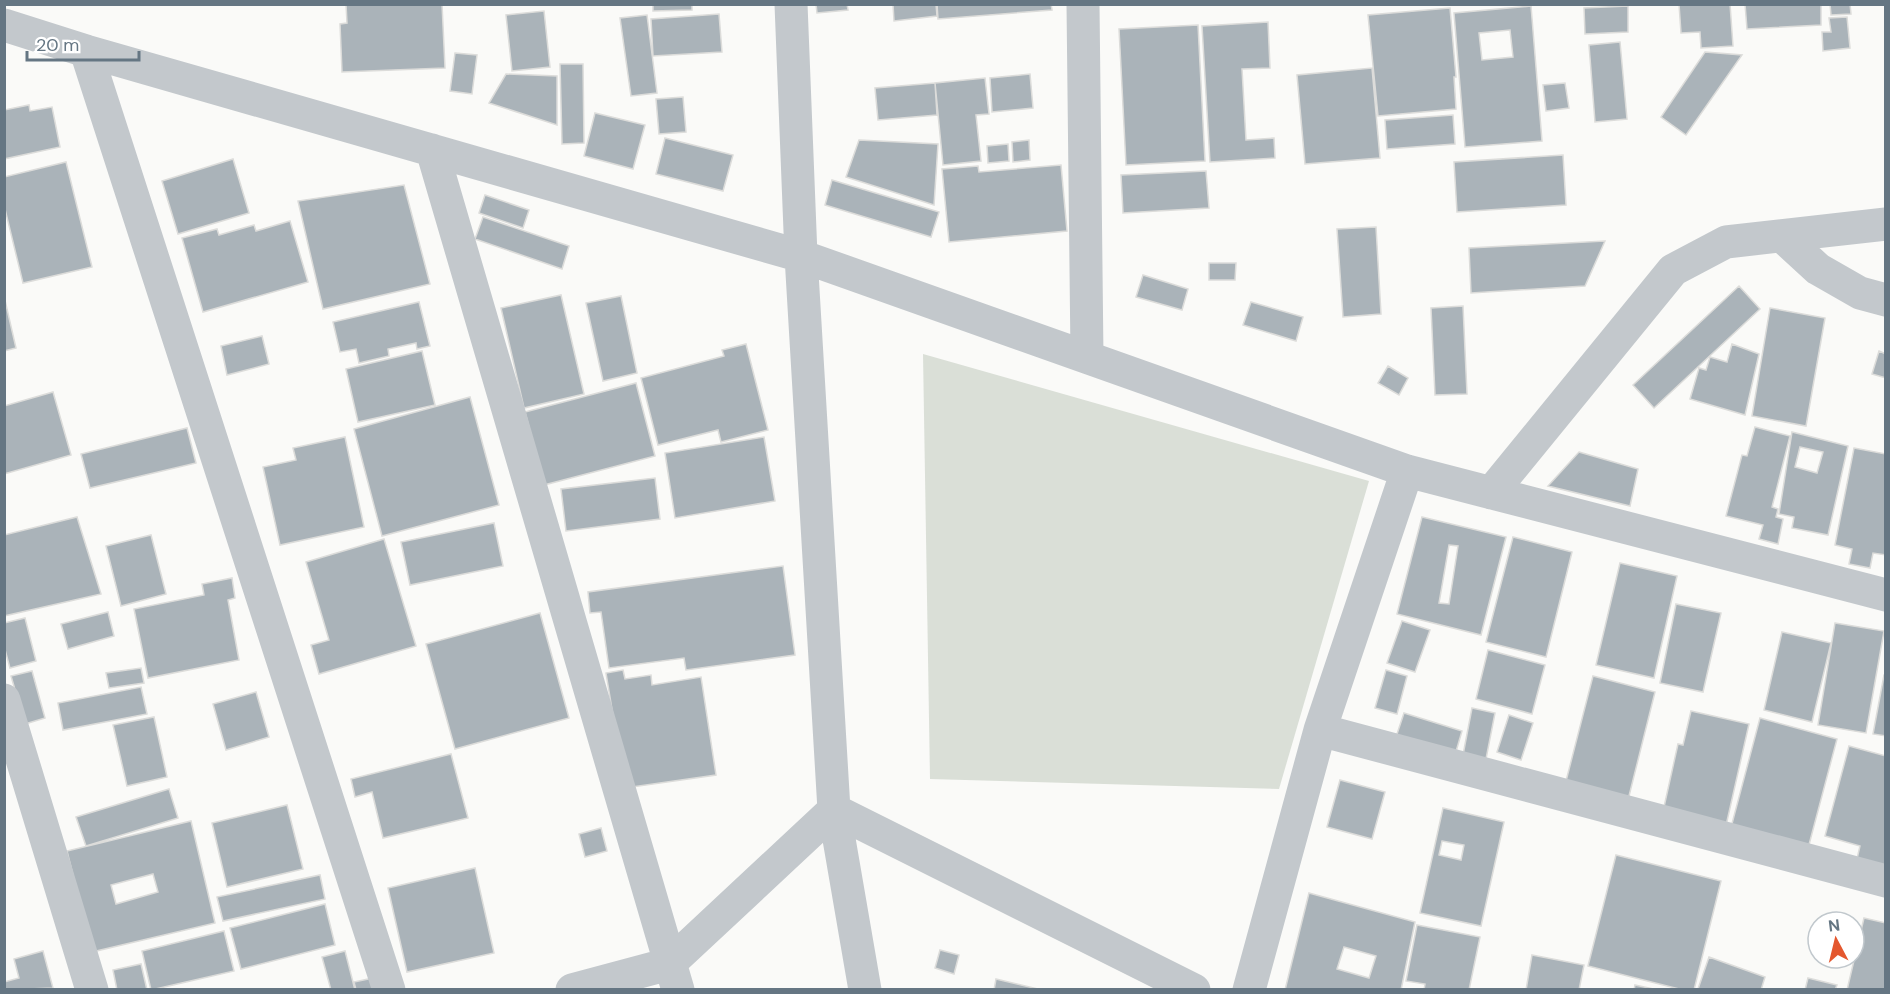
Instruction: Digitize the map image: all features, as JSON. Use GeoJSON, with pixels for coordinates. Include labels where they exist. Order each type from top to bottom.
{"type":"FeatureCollection","features":[{"type":"Feature","properties":{"kind":"street"},"geometry":{"type":"LineString","coordinates":[[791,4],[801,256],[834,810],[865,990]]}},
{"type":"Feature","properties":{"kind":"street"},"geometry":{"type":"LineString","coordinates":[[1083,4],[1088,357]]}},
{"type":"Feature","properties":{"kind":"street"},"geometry":{"type":"LineString","coordinates":[[4,25],[86,51],[801,256],[1407,471],[1886,595]]}},
{"type":"Feature","properties":{"kind":"street"},"geometry":{"type":"LineString","coordinates":[[86,51],[389,990]]}},
{"type":"Feature","properties":{"kind":"street"},"geometry":{"type":"LineString","coordinates":[[432,150],[673,977]]}},
{"type":"Feature","properties":{"kind":"street"},"geometry":{"type":"LineString","coordinates":[[1491,493],[1673,270],[1726,242],[1886,224]]}},
{"type":"Feature","properties":{"kind":"street"},"geometry":{"type":"LineString","coordinates":[[1782,236],[1818,269],[1860,293],[1886,300]]}},
{"type":"Feature","properties":{"kind":"street"},"geometry":{"type":"LineString","coordinates":[[1249,990],[1320,730],[1407,471]]}},
{"type":"Feature","properties":{"kind":"street"},"geometry":{"type":"LineString","coordinates":[[4,700],[92,990]]}},
{"type":"Feature","properties":{"kind":"street"},"geometry":{"type":"LineString","coordinates":[[1320,730],[1886,881]]}},
{"type":"Feature","properties":{"kind":"street"},"geometry":{"type":"LineString","coordinates":[[572,990],[673,977],[834,810]]}},
{"type":"Feature","properties":{"kind":"street"},"geometry":{"type":"LineString","coordinates":[[834,810],[1194,990]]}},
{"type":"Feature","properties":{"kind":"shaded area"},"geometry":{"type":"Polygon","coordinates":[[[923,354],[1369,481],[1279,789],[930,779],[923,354]]]}},
{"type":"Feature","properties":{"kind":"building"},"geometry":{"type":"Polygon","coordinates":[[[346,4],[442,4],[445,68],[342,72],[340,24],[347,23],[346,4]]]}},
{"type":"Feature","properties":{"kind":"building"},"geometry":{"type":"Polygon","coordinates":[[[653,4],[692,4],[692,10],[653,11],[653,4]]]}},
{"type":"Feature","properties":{"kind":"building"},"geometry":{"type":"Polygon","coordinates":[[[816,4],[847,4],[848,10],[817,13],[816,4]]]}},
{"type":"Feature","properties":{"kind":"building"},"geometry":{"type":"Polygon","coordinates":[[[893,4],[936,4],[937,16],[894,21],[893,4]]]}},
{"type":"Feature","properties":{"kind":"building"},"geometry":{"type":"Polygon","coordinates":[[[937,4],[1051,4],[1052,10],[938,19],[937,4]]]}},
{"type":"Feature","properties":{"kind":"building"},"geometry":{"type":"Polygon","coordinates":[[[1679,4],[1730,4],[1733,46],[1701,48],[1700,32],[1681,33],[1679,4]]]}},
{"type":"Feature","properties":{"kind":"building"},"geometry":{"type":"Polygon","coordinates":[[[1745,4],[1821,4],[1821,25],[1747,29],[1745,4]]]}},
{"type":"Feature","properties":{"kind":"building"},"geometry":{"type":"Polygon","coordinates":[[[1830,4],[1850,4],[1851,14],[1831,15],[1830,4]]]}},
{"type":"Feature","properties":{"kind":"building"},"geometry":{"type":"Polygon","coordinates":[[[1531,6],[1542,141],[1465,147],[1454,13],[1531,6]],[[1510,30],[1479,33],[1482,60],[1513,57],[1510,30]]]}},
{"type":"Feature","properties":{"kind":"building"},"geometry":{"type":"Polygon","coordinates":[[[1628,6],[1628,32],[1585,34],[1584,8],[1628,6]]]}},
{"type":"Feature","properties":{"kind":"building"},"geometry":{"type":"Polygon","coordinates":[[[1450,8],[1456,77],[1454,77],[1456,109],[1378,116],[1368,15],[1450,8]]]}},
{"type":"Feature","properties":{"kind":"building"},"geometry":{"type":"Polygon","coordinates":[[[544,11],[550,67],[512,71],[506,15],[544,11]]]}},
{"type":"Feature","properties":{"kind":"building"},"geometry":{"type":"Polygon","coordinates":[[[719,14],[722,52],[653,56],[651,19],[719,14]]]}},
{"type":"Feature","properties":{"kind":"building"},"geometry":{"type":"Polygon","coordinates":[[[647,15],[657,93],[631,96],[620,18],[647,15]]]}},
{"type":"Feature","properties":{"kind":"building"},"geometry":{"type":"Polygon","coordinates":[[[1847,17],[1850,48],[1823,51],[1822,32],[1831,32],[1829,18],[1847,17]]]}},
{"type":"Feature","properties":{"kind":"building"},"geometry":{"type":"Polygon","coordinates":[[[1268,22],[1270,68],[1242,69],[1246,140],[1274,138],[1275,158],[1210,162],[1202,26],[1268,22]]]}},
{"type":"Feature","properties":{"kind":"building"},"geometry":{"type":"Polygon","coordinates":[[[1198,25],[1205,161],[1126,165],[1119,29],[1198,25]]]}},
{"type":"Feature","properties":{"kind":"building"},"geometry":{"type":"Polygon","coordinates":[[[1620,42],[1627,119],[1595,122],[1589,45],[1620,42]]]}},
{"type":"Feature","properties":{"kind":"building"},"geometry":{"type":"Polygon","coordinates":[[[1705,52],[1742,55],[1686,135],[1661,117],[1705,52]]]}},
{"type":"Feature","properties":{"kind":"building"},"geometry":{"type":"Polygon","coordinates":[[[455,53],[477,55],[472,94],[450,91],[455,53]]]}},
{"type":"Feature","properties":{"kind":"building"},"geometry":{"type":"Polygon","coordinates":[[[560,64],[583,64],[584,143],[562,144],[560,64]]]}},
{"type":"Feature","properties":{"kind":"building"},"geometry":{"type":"Polygon","coordinates":[[[1372,68],[1380,158],[1305,164],[1297,75],[1372,68]]]}},
{"type":"Feature","properties":{"kind":"building"},"geometry":{"type":"Polygon","coordinates":[[[506,74],[557,76],[557,125],[489,103],[506,74]]]}},
{"type":"Feature","properties":{"kind":"building"},"geometry":{"type":"Polygon","coordinates":[[[1030,74],[1033,108],[992,112],[990,78],[1030,74]]]}},
{"type":"Feature","properties":{"kind":"building"},"geometry":{"type":"Polygon","coordinates":[[[985,78],[989,114],[976,115],[981,161],[943,165],[935,83],[985,78]]]}},
{"type":"Feature","properties":{"kind":"building"},"geometry":{"type":"Polygon","coordinates":[[[935,83],[937,115],[878,120],[875,88],[935,83]]]}},
{"type":"Feature","properties":{"kind":"building"},"geometry":{"type":"Polygon","coordinates":[[[1565,83],[1569,108],[1546,111],[1543,85],[1565,83]]]}},
{"type":"Feature","properties":{"kind":"building"},"geometry":{"type":"Polygon","coordinates":[[[683,97],[686,132],[659,134],[656,99],[683,97]]]}},
{"type":"Feature","properties":{"kind":"building"},"geometry":{"type":"Polygon","coordinates":[[[29,105],[30,111],[52,107],[60,147],[4,159],[4,110],[29,105]]]}},
{"type":"Feature","properties":{"kind":"building"},"geometry":{"type":"Polygon","coordinates":[[[595,113],[645,125],[633,169],[584,156],[595,113]]]}},
{"type":"Feature","properties":{"kind":"building"},"geometry":{"type":"Polygon","coordinates":[[[1453,115],[1455,144],[1387,149],[1385,120],[1453,115]]]}},
{"type":"Feature","properties":{"kind":"building"},"geometry":{"type":"Polygon","coordinates":[[[665,138],[733,155],[723,191],[656,174],[665,138]]]}},
{"type":"Feature","properties":{"kind":"building"},"geometry":{"type":"Polygon","coordinates":[[[859,140],[938,144],[934,205],[846,177],[859,140]]]}},
{"type":"Feature","properties":{"kind":"building"},"geometry":{"type":"Polygon","coordinates":[[[1029,140],[1030,160],[1013,162],[1012,142],[1029,140]]]}},
{"type":"Feature","properties":{"kind":"building"},"geometry":{"type":"Polygon","coordinates":[[[1008,144],[1009,161],[988,163],[987,146],[1008,144]]]}},
{"type":"Feature","properties":{"kind":"building"},"geometry":{"type":"Polygon","coordinates":[[[1563,155],[1566,205],[1457,212],[1454,162],[1563,155]]]}},
{"type":"Feature","properties":{"kind":"building"},"geometry":{"type":"Polygon","coordinates":[[[233,159],[249,213],[178,234],[162,181],[233,159]]]}},
{"type":"Feature","properties":{"kind":"building"},"geometry":{"type":"Polygon","coordinates":[[[66,162],[92,267],[23,283],[4,205],[4,177],[66,162]]]}},
{"type":"Feature","properties":{"kind":"building"},"geometry":{"type":"Polygon","coordinates":[[[1061,165],[1067,231],[949,242],[942,169],[978,166],[979,172],[1061,165]]]}},
{"type":"Feature","properties":{"kind":"building"},"geometry":{"type":"Polygon","coordinates":[[[1206,171],[1209,208],[1123,213],[1121,175],[1206,171]]]}},
{"type":"Feature","properties":{"kind":"building"},"geometry":{"type":"Polygon","coordinates":[[[832,180],[939,212],[931,237],[825,205],[832,180]]]}},
{"type":"Feature","properties":{"kind":"building"},"geometry":{"type":"Polygon","coordinates":[[[404,185],[430,284],[323,309],[298,201],[404,185]]]}},
{"type":"Feature","properties":{"kind":"building"},"geometry":{"type":"Polygon","coordinates":[[[485,195],[529,210],[523,228],[479,213],[485,195]]]}},
{"type":"Feature","properties":{"kind":"building"},"geometry":{"type":"Polygon","coordinates":[[[483,217],[569,246],[562,269],[475,239],[483,217]]]}},
{"type":"Feature","properties":{"kind":"building"},"geometry":{"type":"Polygon","coordinates":[[[290,221],[308,282],[203,312],[182,238],[217,229],[219,235],[254,225],[256,231],[290,221]]]}},
{"type":"Feature","properties":{"kind":"building"},"geometry":{"type":"Polygon","coordinates":[[[1376,227],[1381,314],[1343,317],[1337,229],[1376,227]]]}},
{"type":"Feature","properties":{"kind":"building"},"geometry":{"type":"Polygon","coordinates":[[[1605,241],[1585,286],[1471,293],[1469,248],[1605,241]]]}},
{"type":"Feature","properties":{"kind":"building"},"geometry":{"type":"Polygon","coordinates":[[[1209,263],[1236,263],[1235,280],[1209,280],[1209,263]]]}},
{"type":"Feature","properties":{"kind":"building"},"geometry":{"type":"Polygon","coordinates":[[[1143,275],[1188,289],[1182,310],[1136,297],[1143,275]]]}},
{"type":"Feature","properties":{"kind":"building"},"geometry":{"type":"Polygon","coordinates":[[[1739,286],[1760,309],[1654,408],[1633,385],[1739,286]]]}},
{"type":"Feature","properties":{"kind":"building"},"geometry":{"type":"Polygon","coordinates":[[[561,295],[584,394],[524,408],[501,308],[561,295]]]}},
{"type":"Feature","properties":{"kind":"building"},"geometry":{"type":"Polygon","coordinates":[[[4,296],[16,348],[4,351],[4,296]]]}},
{"type":"Feature","properties":{"kind":"building"},"geometry":{"type":"Polygon","coordinates":[[[621,296],[637,373],[603,381],[586,303],[621,296]]]}},
{"type":"Feature","properties":{"kind":"building"},"geometry":{"type":"Polygon","coordinates":[[[419,302],[430,346],[417,349],[416,343],[388,349],[389,356],[359,363],[356,349],[340,352],[333,322],[419,302]]]}},
{"type":"Feature","properties":{"kind":"building"},"geometry":{"type":"Polygon","coordinates":[[[1251,302],[1303,317],[1296,341],[1243,325],[1251,302]]]}},
{"type":"Feature","properties":{"kind":"building"},"geometry":{"type":"Polygon","coordinates":[[[1463,306],[1467,394],[1435,395],[1431,308],[1463,306]]]}},
{"type":"Feature","properties":{"kind":"building"},"geometry":{"type":"Polygon","coordinates":[[[1770,308],[1825,318],[1806,426],[1752,416],[1770,308]]]}},
{"type":"Feature","properties":{"kind":"building"},"geometry":{"type":"Polygon","coordinates":[[[262,336],[269,364],[227,375],[221,346],[262,336]]]}},
{"type":"Feature","properties":{"kind":"building"},"geometry":{"type":"Polygon","coordinates":[[[746,344],[768,430],[721,442],[718,430],[658,445],[641,378],[724,356],[722,350],[746,344]]]}},
{"type":"Feature","properties":{"kind":"building"},"geometry":{"type":"Polygon","coordinates":[[[1732,344],[1759,354],[1745,415],[1690,399],[1699,368],[1706,370],[1710,357],[1727,362],[1732,344]]]}},
{"type":"Feature","properties":{"kind":"building"},"geometry":{"type":"Polygon","coordinates":[[[422,351],[435,405],[358,422],[346,369],[422,351]]]}},
{"type":"Feature","properties":{"kind":"building"},"geometry":{"type":"Polygon","coordinates":[[[1879,351],[1886,354],[1886,378],[1872,374],[1879,351]]]}},
{"type":"Feature","properties":{"kind":"building"},"geometry":{"type":"Polygon","coordinates":[[[1388,366],[1408,378],[1399,395],[1378,383],[1388,366]]]}},
{"type":"Feature","properties":{"kind":"building"},"geometry":{"type":"Polygon","coordinates":[[[636,383],[655,456],[544,485],[525,412],[636,383]]]}},
{"type":"Feature","properties":{"kind":"building"},"geometry":{"type":"Polygon","coordinates":[[[53,392],[71,455],[4,474],[4,406],[53,392]]]}},
{"type":"Feature","properties":{"kind":"building"},"geometry":{"type":"Polygon","coordinates":[[[470,397],[499,505],[382,536],[354,429],[470,397]]]}},
{"type":"Feature","properties":{"kind":"building"},"geometry":{"type":"Polygon","coordinates":[[[1755,427],[1790,436],[1772,507],[1778,509],[1776,517],[1783,519],[1778,544],[1759,539],[1763,525],[1726,516],[1742,455],[1747,456],[1755,427]]]}},
{"type":"Feature","properties":{"kind":"building"},"geometry":{"type":"Polygon","coordinates":[[[187,428],[196,463],[90,488],[81,454],[187,428]]]}},
{"type":"Feature","properties":{"kind":"building"},"geometry":{"type":"Polygon","coordinates":[[[1792,432],[1848,446],[1828,535],[1792,528],[1794,517],[1779,514],[1792,432]],[[1800,447],[1795,467],[1817,473],[1823,452],[1800,447]]]}},
{"type":"Feature","properties":{"kind":"building"},"geometry":{"type":"Polygon","coordinates":[[[345,437],[364,527],[280,545],[263,467],[296,460],[293,448],[345,437]]]}},
{"type":"Feature","properties":{"kind":"building"},"geometry":{"type":"Polygon","coordinates":[[[764,437],[775,501],[675,518],[665,453],[764,437]]]}},
{"type":"Feature","properties":{"kind":"building"},"geometry":{"type":"Polygon","coordinates":[[[1854,448],[1886,454],[1886,555],[1873,553],[1870,568],[1849,564],[1852,549],[1835,545],[1854,448]]]}},
{"type":"Feature","properties":{"kind":"building"},"geometry":{"type":"Polygon","coordinates":[[[1579,452],[1638,469],[1630,506],[1548,486],[1579,452]]]}},
{"type":"Feature","properties":{"kind":"building"},"geometry":{"type":"Polygon","coordinates":[[[655,478],[660,519],[566,531],[561,489],[655,478]]]}},
{"type":"Feature","properties":{"kind":"building"},"geometry":{"type":"Polygon","coordinates":[[[77,517],[101,594],[4,616],[4,535],[77,517]]]}},
{"type":"Feature","properties":{"kind":"building"},"geometry":{"type":"Polygon","coordinates":[[[1422,517],[1506,537],[1481,635],[1397,614],[1422,517]],[[1449,545],[1439,603],[1449,604],[1458,546],[1449,545]]]}},
{"type":"Feature","properties":{"kind":"building"},"geometry":{"type":"Polygon","coordinates":[[[494,523],[503,566],[410,585],[401,542],[494,523]]]}},
{"type":"Feature","properties":{"kind":"building"},"geometry":{"type":"Polygon","coordinates":[[[151,535],[166,594],[121,606],[106,546],[151,535]]]}},
{"type":"Feature","properties":{"kind":"building"},"geometry":{"type":"Polygon","coordinates":[[[1513,537],[1572,552],[1546,657],[1486,642],[1513,537]]]}},
{"type":"Feature","properties":{"kind":"building"},"geometry":{"type":"Polygon","coordinates":[[[384,539],[416,646],[319,674],[311,645],[329,640],[306,562],[384,539]]]}},
{"type":"Feature","properties":{"kind":"building"},"geometry":{"type":"Polygon","coordinates":[[[1620,563],[1677,576],[1654,678],[1596,665],[1620,563]]]}},
{"type":"Feature","properties":{"kind":"building"},"geometry":{"type":"Polygon","coordinates":[[[783,566],[795,655],[686,670],[684,658],[609,668],[601,612],[590,613],[588,592],[783,566]]]}},
{"type":"Feature","properties":{"kind":"building"},"geometry":{"type":"Polygon","coordinates":[[[232,578],[235,598],[228,600],[239,660],[148,678],[134,609],[204,595],[202,584],[232,578]]]}},
{"type":"Feature","properties":{"kind":"building"},"geometry":{"type":"Polygon","coordinates":[[[1676,604],[1721,613],[1703,692],[1660,683],[1676,604]]]}},
{"type":"Feature","properties":{"kind":"building"},"geometry":{"type":"Polygon","coordinates":[[[108,612],[114,636],[68,649],[61,624],[108,612]]]}},
{"type":"Feature","properties":{"kind":"building"},"geometry":{"type":"Polygon","coordinates":[[[540,613],[569,718],[455,749],[426,644],[540,613]]]}},
{"type":"Feature","properties":{"kind":"building"},"geometry":{"type":"Polygon","coordinates":[[[25,618],[36,661],[10,668],[4,646],[4,623],[25,618]]]}},
{"type":"Feature","properties":{"kind":"building"},"geometry":{"type":"Polygon","coordinates":[[[1402,621],[1430,630],[1415,672],[1387,663],[1402,621]]]}},
{"type":"Feature","properties":{"kind":"building"},"geometry":{"type":"Polygon","coordinates":[[[1835,623],[1884,631],[1866,733],[1818,725],[1835,623]]]}},
{"type":"Feature","properties":{"kind":"building"},"geometry":{"type":"Polygon","coordinates":[[[1782,632],[1831,643],[1812,722],[1764,710],[1782,632]]]}},
{"type":"Feature","properties":{"kind":"building"},"geometry":{"type":"Polygon","coordinates":[[[1488,650],[1545,665],[1532,714],[1476,699],[1488,650]]]}},
{"type":"Feature","properties":{"kind":"building"},"geometry":{"type":"Polygon","coordinates":[[[141,668],[144,683],[109,688],[106,673],[141,668]]]}},
{"type":"Feature","properties":{"kind":"building"},"geometry":{"type":"Polygon","coordinates":[[[623,670],[625,679],[651,675],[652,685],[701,677],[716,775],[625,788],[606,673],[623,670]]]}},
{"type":"Feature","properties":{"kind":"building"},"geometry":{"type":"Polygon","coordinates":[[[1386,670],[1407,676],[1397,714],[1375,708],[1386,670]]]}},
{"type":"Feature","properties":{"kind":"building"},"geometry":{"type":"Polygon","coordinates":[[[32,671],[45,718],[25,724],[11,676],[32,671]]]}},
{"type":"Feature","properties":{"kind":"building"},"geometry":{"type":"Polygon","coordinates":[[[1884,675],[1886,675],[1886,736],[1873,734],[1884,675]]]}},
{"type":"Feature","properties":{"kind":"building"},"geometry":{"type":"Polygon","coordinates":[[[1593,676],[1655,692],[1628,800],[1565,785],[1593,676]]]}},
{"type":"Feature","properties":{"kind":"building"},"geometry":{"type":"Polygon","coordinates":[[[141,687],[147,714],[63,730],[58,703],[141,687]]]}},
{"type":"Feature","properties":{"kind":"building"},"geometry":{"type":"Polygon","coordinates":[[[256,692],[269,737],[226,750],[213,704],[256,692]]]}},
{"type":"Feature","properties":{"kind":"building"},"geometry":{"type":"Polygon","coordinates":[[[1472,708],[1495,713],[1486,759],[1463,755],[1472,708]]]}},
{"type":"Feature","properties":{"kind":"building"},"geometry":{"type":"Polygon","coordinates":[[[1691,711],[1749,724],[1725,830],[1662,816],[1678,744],[1683,745],[1691,711]]]}},
{"type":"Feature","properties":{"kind":"building"},"geometry":{"type":"Polygon","coordinates":[[[1404,713],[1462,731],[1455,755],[1396,737],[1404,713]]]}},
{"type":"Feature","properties":{"kind":"building"},"geometry":{"type":"Polygon","coordinates":[[[1509,715],[1533,723],[1521,760],[1497,752],[1509,715]]]}},
{"type":"Feature","properties":{"kind":"building"},"geometry":{"type":"Polygon","coordinates":[[[154,717],[167,777],[127,786],[113,725],[154,717]]]}},
{"type":"Feature","properties":{"kind":"building"},"geometry":{"type":"Polygon","coordinates":[[[1760,718],[1837,739],[1806,856],[1729,835],[1760,718]]]}},
{"type":"Feature","properties":{"kind":"building"},"geometry":{"type":"Polygon","coordinates":[[[1849,746],[1886,756],[1886,870],[1856,863],[1860,846],[1825,836],[1849,746]]]}},
{"type":"Feature","properties":{"kind":"building"},"geometry":{"type":"Polygon","coordinates":[[[451,754],[468,818],[383,838],[372,792],[355,797],[351,779],[451,754]]]}},
{"type":"Feature","properties":{"kind":"building"},"geometry":{"type":"Polygon","coordinates":[[[1340,780],[1385,792],[1372,839],[1327,827],[1340,780]]]}},
{"type":"Feature","properties":{"kind":"building"},"geometry":{"type":"Polygon","coordinates":[[[169,789],[178,818],[86,846],[76,817],[169,789]]]}},
{"type":"Feature","properties":{"kind":"building"},"geometry":{"type":"Polygon","coordinates":[[[287,805],[303,869],[227,887],[212,823],[287,805]]]}},
{"type":"Feature","properties":{"kind":"building"},"geometry":{"type":"Polygon","coordinates":[[[1443,808],[1504,822],[1481,926],[1420,913],[1443,808]],[[1442,841],[1439,855],[1461,860],[1464,845],[1442,841]]]}},
{"type":"Feature","properties":{"kind":"building"},"geometry":{"type":"Polygon","coordinates":[[[191,821],[215,923],[92,952],[67,851],[191,821]],[[153,874],[111,885],[116,904],[158,892],[153,874]]]}},
{"type":"Feature","properties":{"kind":"building"},"geometry":{"type":"Polygon","coordinates":[[[601,828],[607,851],[585,857],[579,834],[601,828]]]}},
{"type":"Feature","properties":{"kind":"building"},"geometry":{"type":"Polygon","coordinates":[[[1616,855],[1721,881],[1694,990],[1683,990],[1588,966],[1616,855]]]}},
{"type":"Feature","properties":{"kind":"building"},"geometry":{"type":"Polygon","coordinates":[[[475,868],[494,953],[407,972],[388,888],[475,868]]]}},
{"type":"Feature","properties":{"kind":"building"},"geometry":{"type":"Polygon","coordinates":[[[320,875],[325,899],[223,921],[217,897],[320,875]]]}},
{"type":"Feature","properties":{"kind":"building"},"geometry":{"type":"Polygon","coordinates":[[[1309,893],[1415,922],[1401,990],[1285,990],[1309,893]],[[1344,947],[1337,969],[1369,978],[1376,956],[1344,947]]]}},
{"type":"Feature","properties":{"kind":"building"},"geometry":{"type":"Polygon","coordinates":[[[325,904],[335,945],[241,969],[230,928],[325,904]]]}},
{"type":"Feature","properties":{"kind":"building"},"geometry":{"type":"Polygon","coordinates":[[[1866,918],[1886,923],[1886,990],[1847,990],[1852,970],[1866,970],[1866,918]]]}},
{"type":"Feature","properties":{"kind":"building"},"geometry":{"type":"Polygon","coordinates":[[[1417,925],[1480,937],[1469,990],[1424,990],[1425,984],[1406,981],[1417,925]]]}},
{"type":"Feature","properties":{"kind":"building"},"geometry":{"type":"Polygon","coordinates":[[[224,931],[234,971],[151,990],[142,951],[224,931]]]}},
{"type":"Feature","properties":{"kind":"building"},"geometry":{"type":"Polygon","coordinates":[[[940,950],[959,955],[954,974],[935,968],[940,950]]]}},
{"type":"Feature","properties":{"kind":"building"},"geometry":{"type":"Polygon","coordinates":[[[43,951],[53,988],[4,990],[4,982],[19,978],[14,959],[43,951]]]}},
{"type":"Feature","properties":{"kind":"building"},"geometry":{"type":"Polygon","coordinates":[[[345,951],[355,990],[331,990],[322,957],[345,951]]]}},
{"type":"Feature","properties":{"kind":"building"},"geometry":{"type":"Polygon","coordinates":[[[1532,955],[1584,965],[1579,990],[1526,990],[1532,955]]]}},
{"type":"Feature","properties":{"kind":"building"},"geometry":{"type":"Polygon","coordinates":[[[1709,957],[1765,977],[1761,990],[1698,989],[1709,957]]]}},
{"type":"Feature","properties":{"kind":"building"},"geometry":{"type":"Polygon","coordinates":[[[141,964],[147,990],[117,990],[113,970],[141,964]]]}},
{"type":"Feature","properties":{"kind":"building"},"geometry":{"type":"Polygon","coordinates":[[[373,978],[376,990],[356,990],[354,982],[373,978]]]}},
{"type":"Feature","properties":{"kind":"building"},"geometry":{"type":"Polygon","coordinates":[[[1808,978],[1837,985],[1835,990],[1805,990],[1808,978]]]}},
{"type":"Feature","properties":{"kind":"building"},"geometry":{"type":"Polygon","coordinates":[[[996,979],[1042,990],[994,990],[996,979]]]}},
{"type":"Feature","properties":{"kind":"building"},"geometry":{"type":"Polygon","coordinates":[[[1635,985],[1658,990],[1634,990],[1635,985]]]}}]}
